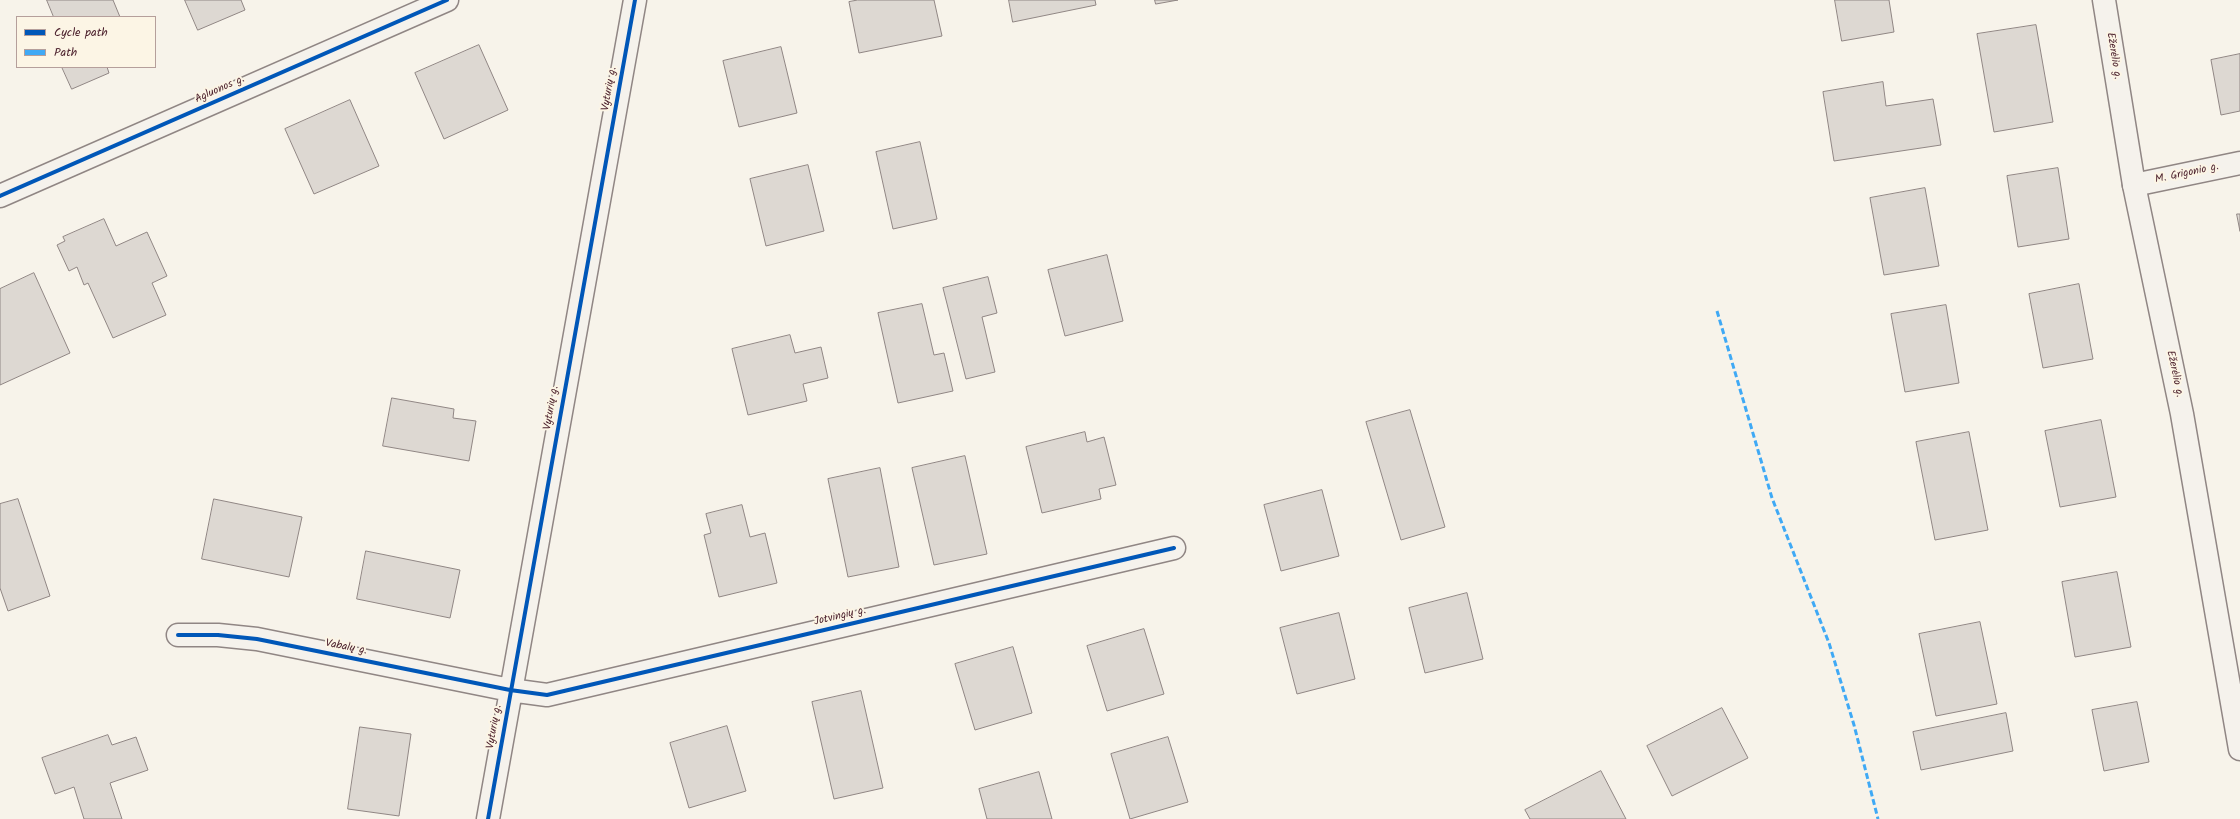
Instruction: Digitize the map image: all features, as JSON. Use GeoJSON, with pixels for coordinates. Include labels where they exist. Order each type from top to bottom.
{"type":"FeatureCollection","features":[{"type":"Feature","properties":{"kind":"street","name":"Agluonos g."},"geometry":{"type":"LineString","coordinates":[[0,196],[447,0]]}},
{"type":"Feature","properties":{"kind":"street","name":"Vyturių g."},"geometry":{"type":"LineString","coordinates":[[488,819],[635,0]]}},
{"type":"Feature","properties":{"kind":"street","name":"Ežerėlio g."},"geometry":{"type":"LineString","coordinates":[[2104,0],[2134,185],[2182,414],[2240,749]]}},
{"type":"Feature","properties":{"kind":"street","name":"M. Grigonio g."},"geometry":{"type":"LineString","coordinates":[[2134,185],[2240,163]]}},
{"type":"Feature","properties":{"kind":"street","name":"Jotvingių g."},"geometry":{"type":"LineString","coordinates":[[510,690],[548,695],[1174,548]]}},
{"type":"Feature","properties":{"kind":"street","name":"Vabalų g."},"geometry":{"type":"LineString","coordinates":[[178,635],[218,635],[256,639],[510,690]]}},
{"type":"Feature","properties":{"kind":"building"},"geometry":{"type":"Polygon","coordinates":[[[47,0],[113,0],[120,16],[54,16],[47,0]]]}},
{"type":"Feature","properties":{"kind":"building"},"geometry":{"type":"Polygon","coordinates":[[[185,0],[241,0],[245,10],[198,30],[185,0]]]}},
{"type":"Feature","properties":{"kind":"building"},"geometry":{"type":"Polygon","coordinates":[[[858,0],[934,0],[942,36],[859,53],[849,2],[858,0]]]}},
{"type":"Feature","properties":{"kind":"building"},"geometry":{"type":"Polygon","coordinates":[[[1009,0],[1095,0],[1096,5],[1013,22],[1009,0]]]}},
{"type":"Feature","properties":{"kind":"building"},"geometry":{"type":"Polygon","coordinates":[[[1155,0],[1178,0],[1156,4],[1155,0]]]}},
{"type":"Feature","properties":{"kind":"building"},"geometry":{"type":"Polygon","coordinates":[[[1835,0],[1889,0],[1894,32],[1842,41],[1835,0]]]}},
{"type":"Feature","properties":{"kind":"building"},"geometry":{"type":"Polygon","coordinates":[[[2036,25],[2053,122],[1994,132],[1977,34],[2036,25]]]}},
{"type":"Feature","properties":{"kind":"building"},"geometry":{"type":"Polygon","coordinates":[[[479,45],[508,110],[444,139],[415,73],[479,45]]]}},
{"type":"Feature","properties":{"kind":"building"},"geometry":{"type":"Polygon","coordinates":[[[781,47],[797,113],[739,127],[723,61],[781,47]]]}},
{"type":"Feature","properties":{"kind":"building"},"geometry":{"type":"Polygon","coordinates":[[[2240,54],[2240,111],[2221,115],[2211,60],[2240,54]]]}},
{"type":"Feature","properties":{"kind":"building"},"geometry":{"type":"Polygon","coordinates":[[[62,68],[107,68],[109,73],[72,89],[62,68]]]}},
{"type":"Feature","properties":{"kind":"building"},"geometry":{"type":"Polygon","coordinates":[[[1883,82],[1886,106],[1933,99],[1941,145],[1834,161],[1823,92],[1883,82]]]}},
{"type":"Feature","properties":{"kind":"building"},"geometry":{"type":"Polygon","coordinates":[[[350,100],[379,166],[314,194],[285,129],[350,100]]]}},
{"type":"Feature","properties":{"kind":"building"},"geometry":{"type":"Polygon","coordinates":[[[920,142],[937,219],[893,229],[876,152],[920,142]]]}},
{"type":"Feature","properties":{"kind":"building"},"geometry":{"type":"Polygon","coordinates":[[[808,165],[824,231],[766,246],[750,179],[808,165]]]}},
{"type":"Feature","properties":{"kind":"building"},"geometry":{"type":"Polygon","coordinates":[[[2058,168],[2069,239],[2018,247],[2007,176],[2058,168]]]}},
{"type":"Feature","properties":{"kind":"building"},"geometry":{"type":"Polygon","coordinates":[[[1925,188],[1939,266],[1884,275],[1870,198],[1925,188]]]}},
{"type":"Feature","properties":{"kind":"building"},"geometry":{"type":"Polygon","coordinates":[[[2237,214],[2240,214],[2240,231],[2237,214]]]}},
{"type":"Feature","properties":{"kind":"building"},"geometry":{"type":"Polygon","coordinates":[[[104,219],[116,246],[147,232],[167,276],[152,283],[166,315],[113,338],[88,283],[84,285],[77,267],[69,271],[57,245],[65,241],[63,237],[104,219]]]}},
{"type":"Feature","properties":{"kind":"building"},"geometry":{"type":"Polygon","coordinates":[[[1107,255],[1123,321],[1065,336],[1048,270],[1107,255]]]}},
{"type":"Feature","properties":{"kind":"building"},"geometry":{"type":"Polygon","coordinates":[[[34,273],[70,353],[0,385],[0,289],[34,273]]]}},
{"type":"Feature","properties":{"kind":"building"},"geometry":{"type":"Polygon","coordinates":[[[988,277],[997,313],[982,317],[995,372],[966,379],[943,288],[988,277]]]}},
{"type":"Feature","properties":{"kind":"building"},"geometry":{"type":"Polygon","coordinates":[[[2079,284],[2093,359],[2043,368],[2029,294],[2079,284]]]}},
{"type":"Feature","properties":{"kind":"building"},"geometry":{"type":"Polygon","coordinates":[[[922,304],[934,355],[944,353],[953,391],[898,403],[878,313],[922,304]]]}},
{"type":"Feature","properties":{"kind":"building"},"geometry":{"type":"Polygon","coordinates":[[[1946,305],[1959,383],[1905,392],[1891,314],[1946,305]]]}},
{"type":"Feature","properties":{"kind":"building"},"geometry":{"type":"Polygon","coordinates":[[[790,335],[795,353],[821,347],[828,378],[803,384],[807,401],[748,415],[732,349],[790,335]]]}},
{"type":"Feature","properties":{"kind":"building"},"geometry":{"type":"Polygon","coordinates":[[[392,398],[454,409],[453,418],[476,421],[469,461],[383,446],[392,398]]]}},
{"type":"Feature","properties":{"kind":"building"},"geometry":{"type":"Polygon","coordinates":[[[1410,410],[1445,527],[1401,540],[1366,422],[1410,410]]]}},
{"type":"Feature","properties":{"kind":"building"},"geometry":{"type":"Polygon","coordinates":[[[2101,420],[2116,497],[2060,507],[2045,431],[2101,420]]]}},
{"type":"Feature","properties":{"kind":"building"},"geometry":{"type":"Polygon","coordinates":[[[1085,432],[1087,442],[1104,437],[1116,485],[1099,489],[1101,499],[1042,513],[1026,447],[1085,432]]]}},
{"type":"Feature","properties":{"kind":"building"},"geometry":{"type":"Polygon","coordinates":[[[1969,432],[1988,530],[1935,540],[1916,442],[1969,432]]]}},
{"type":"Feature","properties":{"kind":"building"},"geometry":{"type":"Polygon","coordinates":[[[965,456],[987,554],[934,565],[912,468],[965,456]]]}},
{"type":"Feature","properties":{"kind":"building"},"geometry":{"type":"Polygon","coordinates":[[[880,468],[899,567],[848,577],[828,479],[880,468]]]}},
{"type":"Feature","properties":{"kind":"building"},"geometry":{"type":"Polygon","coordinates":[[[1322,490],[1339,556],[1281,571],[1264,505],[1322,490]]]}},
{"type":"Feature","properties":{"kind":"building"},"geometry":{"type":"Polygon","coordinates":[[[18,499],[50,596],[8,611],[0,588],[0,504],[18,499]]]}},
{"type":"Feature","properties":{"kind":"building"},"geometry":{"type":"Polygon","coordinates":[[[214,499],[302,517],[289,577],[202,559],[214,499]]]}},
{"type":"Feature","properties":{"kind":"building"},"geometry":{"type":"Polygon","coordinates":[[[742,505],[750,537],[765,533],[777,583],[719,597],[704,535],[711,533],[706,514],[742,505]]]}},
{"type":"Feature","properties":{"kind":"building"},"geometry":{"type":"Polygon","coordinates":[[[366,551],[460,570],[450,618],[357,599],[366,551]]]}},
{"type":"Feature","properties":{"kind":"building"},"geometry":{"type":"Polygon","coordinates":[[[2117,572],[2131,647],[2075,657],[2062,582],[2117,572]]]}},
{"type":"Feature","properties":{"kind":"building"},"geometry":{"type":"Polygon","coordinates":[[[1467,593],[1483,659],[1425,673],[1409,608],[1467,593]]]}},
{"type":"Feature","properties":{"kind":"building"},"geometry":{"type":"Polygon","coordinates":[[[1339,613],[1355,679],[1297,694],[1280,628],[1339,613]]]}},
{"type":"Feature","properties":{"kind":"building"},"geometry":{"type":"Polygon","coordinates":[[[1980,622],[1997,704],[1936,716],[1919,634],[1980,622]]]}},
{"type":"Feature","properties":{"kind":"building"},"geometry":{"type":"Polygon","coordinates":[[[1144,629],[1164,694],[1107,711],[1087,646],[1144,629]]]}},
{"type":"Feature","properties":{"kind":"building"},"geometry":{"type":"Polygon","coordinates":[[[1013,647],[1032,713],[975,730],[955,664],[1013,647]]]}},
{"type":"Feature","properties":{"kind":"building"},"geometry":{"type":"Polygon","coordinates":[[[861,691],[883,788],[834,799],[812,702],[861,691]]]}},
{"type":"Feature","properties":{"kind":"building"},"geometry":{"type":"Polygon","coordinates":[[[2137,702],[2149,762],[2104,771],[2092,710],[2137,702]]]}},
{"type":"Feature","properties":{"kind":"building"},"geometry":{"type":"Polygon","coordinates":[[[1722,708],[1748,758],[1672,796],[1647,746],[1722,708]]]}},
{"type":"Feature","properties":{"kind":"building"},"geometry":{"type":"Polygon","coordinates":[[[2006,713],[2013,751],[1921,770],[1913,732],[2006,713]]]}},
{"type":"Feature","properties":{"kind":"building"},"geometry":{"type":"Polygon","coordinates":[[[727,726],[746,791],[689,808],[670,743],[727,726]]]}},
{"type":"Feature","properties":{"kind":"building"},"geometry":{"type":"Polygon","coordinates":[[[360,727],[411,734],[399,816],[348,809],[360,727]]]}},
{"type":"Feature","properties":{"kind":"building"},"geometry":{"type":"Polygon","coordinates":[[[108,735],[112,745],[136,737],[148,770],[110,783],[122,819],[84,819],[74,787],[55,794],[42,758],[108,735]]]}},
{"type":"Feature","properties":{"kind":"building"},"geometry":{"type":"Polygon","coordinates":[[[1168,737],[1188,802],[1130,819],[1111,754],[1168,737]]]}},
{"type":"Feature","properties":{"kind":"building"},"geometry":{"type":"Polygon","coordinates":[[[1601,771],[1626,819],[1530,819],[1525,810],[1601,771]]]}},
{"type":"Feature","properties":{"kind":"building"},"geometry":{"type":"Polygon","coordinates":[[[1039,772],[1052,819],[987,819],[979,789],[1039,772]]]}},
{"type":"Feature","properties":{"kind":"marked path"},"geometry":{"type":"LineString","coordinates":[[1717,311],[1772,498],[1829,643],[1854,725],[1878,819]]}},
{"type":"Feature","properties":{"kind":"cycle path"},"geometry":{"type":"LineString","coordinates":[[0,196],[447,0]]}},
{"type":"Feature","properties":{"kind":"cycle path"},"geometry":{"type":"LineString","coordinates":[[488,819],[635,0]]}},
{"type":"Feature","properties":{"kind":"cycle path"},"geometry":{"type":"LineString","coordinates":[[178,635],[218,635],[257,639],[510,690],[547,695],[1174,548]]}}]}
